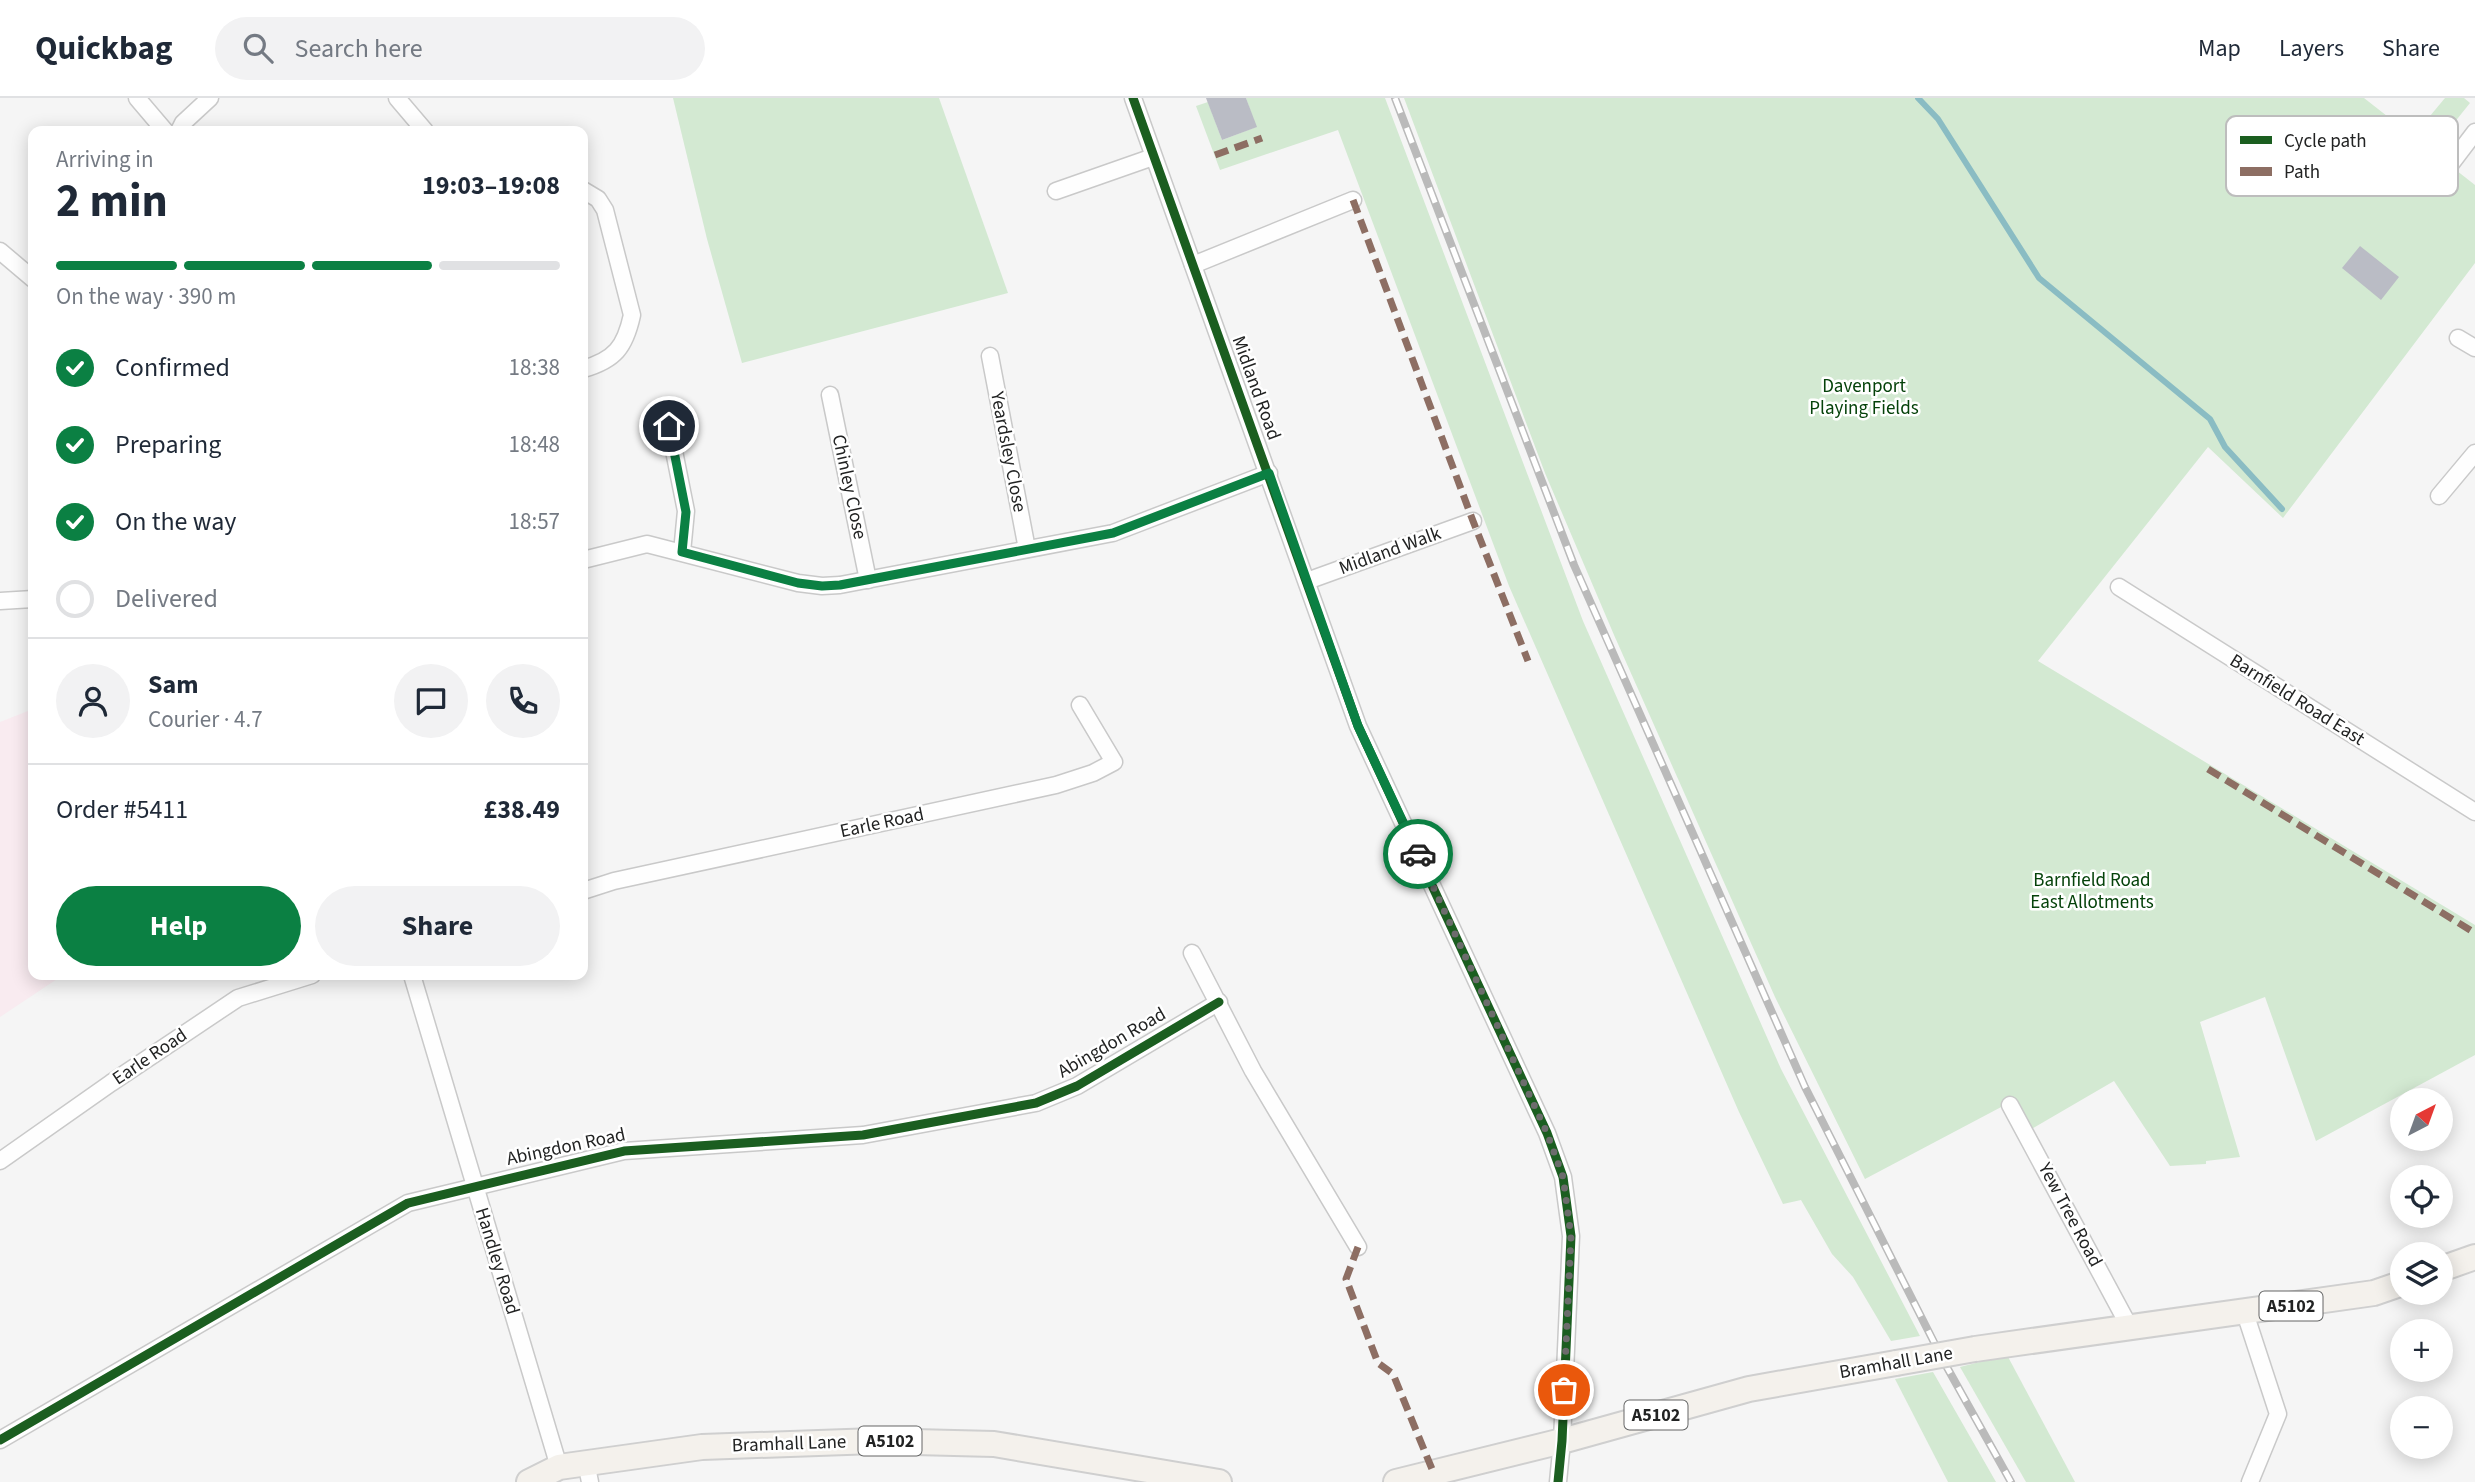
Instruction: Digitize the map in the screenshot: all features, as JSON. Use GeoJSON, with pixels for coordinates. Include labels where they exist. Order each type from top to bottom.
{"type":"FeatureCollection","features":[{"type":"Feature","properties":{"kind":"main road"},"geometry":{"type":"LineString","coordinates":[[2453,1265],[2475,1257]]}},
{"type":"Feature","properties":{"kind":"main road","name":"Bramhall Lane"},"geometry":{"type":"LineString","coordinates":[[1396,1482],[1562,1441],[1749,1389],[1975,1349],[2129,1326],[2245,1313],[2374,1293],[2390,1287]]}},
{"type":"Feature","properties":{"kind":"main road","name":"Bramhall Lane"},"geometry":{"type":"LineString","coordinates":[[528,1482],[559,1466],[588,1472],[702,1447],[875,1441],[994,1444],[1219,1482]]}},
{"type":"Feature","properties":{"kind":"street"},"geometry":{"type":"LineString","coordinates":[[137,98],[161,126]]}},
{"type":"Feature","properties":{"kind":"street"},"geometry":{"type":"LineString","coordinates":[[182,126],[210,98]]}},
{"type":"Feature","properties":{"kind":"street"},"geometry":{"type":"LineString","coordinates":[[397,98],[421,126]]}},
{"type":"Feature","properties":{"kind":"street","name":"Midland Road"},"geometry":{"type":"LineString","coordinates":[[1133,98],[1358,726],[1547,1133],[1563,1177],[1571,1236],[1558,1482]]}},
{"type":"Feature","properties":{"kind":"street"},"geometry":{"type":"LineString","coordinates":[[2458,154],[2475,132]]}},
{"type":"Feature","properties":{"kind":"street"},"geometry":{"type":"LineString","coordinates":[[1056,191],[1153,157]]}},
{"type":"Feature","properties":{"kind":"street"},"geometry":{"type":"LineString","coordinates":[[588,193],[598,200],[605,210],[632,315],[625,340],[615,354],[598,365],[588,368]]}},
{"type":"Feature","properties":{"kind":"street"},"geometry":{"type":"LineString","coordinates":[[1193,265],[1353,200]]}},
{"type":"Feature","properties":{"kind":"street"},"geometry":{"type":"LineString","coordinates":[[0,251],[28,275]]}},
{"type":"Feature","properties":{"kind":"street"},"geometry":{"type":"LineString","coordinates":[[2458,338],[2475,348]]}},
{"type":"Feature","properties":{"kind":"street","name":"Yeardsley Close"},"geometry":{"type":"LineString","coordinates":[[990,356],[1027,549]]}},
{"type":"Feature","properties":{"kind":"street","name":"Chinley Close"},"geometry":{"type":"LineString","coordinates":[[830,395],[868,580]]}},
{"type":"Feature","properties":{"kind":"street"},"geometry":{"type":"LineString","coordinates":[[669,426],[686,512],[682,552]]}},
{"type":"Feature","properties":{"kind":"street"},"geometry":{"type":"LineString","coordinates":[[2439,496],[2475,453]]}},
{"type":"Feature","properties":{"kind":"street"},"geometry":{"type":"LineString","coordinates":[[588,559],[647,544],[798,583],[822,586],[868,580],[1113,533],[1269,473]]}},
{"type":"Feature","properties":{"kind":"street","name":"Midland Walk"},"geometry":{"type":"LineString","coordinates":[[1307,581],[1473,521]]}},
{"type":"Feature","properties":{"kind":"street","name":"Barnfield Road East"},"geometry":{"type":"LineString","coordinates":[[2119,587],[2475,812]]}},
{"type":"Feature","properties":{"kind":"street"},"geometry":{"type":"LineString","coordinates":[[0,601],[28,599]]}},
{"type":"Feature","properties":{"kind":"street","name":"Earle Road"},"geometry":{"type":"LineString","coordinates":[[588,890],[627,878],[1056,785],[1093,773],[1114,762],[1080,705]]}},
{"type":"Feature","properties":{"kind":"street"},"geometry":{"type":"LineString","coordinates":[[1192,953],[1253,1071],[1358,1247]]}},
{"type":"Feature","properties":{"kind":"street","name":"Earle Road"},"geometry":{"type":"LineString","coordinates":[[0,1161],[238,998],[296,980]]}},
{"type":"Feature","properties":{"kind":"street","name":"Handley Road"},"geometry":{"type":"LineString","coordinates":[[413,980],[559,1466]]}},
{"type":"Feature","properties":{"kind":"street","name":"Abingdon Road"},"geometry":{"type":"LineString","coordinates":[[0,1440],[408,1203],[624,1151],[863,1135],[1036,1103],[1077,1086],[1219,1002]]}},
{"type":"Feature","properties":{"kind":"street","name":"Yew Tree Road"},"geometry":{"type":"LineString","coordinates":[[2010,1105],[2129,1326]]}},
{"type":"Feature","properties":{"kind":"street"},"geometry":{"type":"LineString","coordinates":[[2245,1313],[2278,1414],[2250,1482]]}},
{"type":"Feature","properties":{"kind":"shaded area"},"geometry":{"type":"Polygon","coordinates":[[[28,711],[28,980],[56,980],[0,1017],[0,722],[28,711]]]}},
{"type":"Feature","properties":{"kind":"green space"},"geometry":{"type":"Polygon","coordinates":[[[673,98],[939,98],[1008,293],[742,363],[707,239],[673,98]]]}},
{"type":"Feature","properties":{"kind":"green space"},"geometry":{"type":"Polygon","coordinates":[[[1246,98],[1385,98],[1583,621],[1781,1069],[1920,1336],[1891,1341],[1853,1277],[1832,1254],[1801,1200],[1783,1204],[1739,1112],[1509,586],[1338,130],[1220,170],[1196,106],[1208,102],[1222,140],[1256,127],[1246,98]]]}},
{"type":"Feature","properties":{"kind":"green space","name":"Davenport Playing Fields"},"geometry":{"type":"Polygon","coordinates":[[[1404,98],[2364,98],[2387,116],[2226,116],[2226,196],[2458,196],[2458,172],[2475,185],[2475,263],[2283,518],[2208,447],[2038,661],[2475,925],[2475,1055],[2414,1088],[2390,1088],[2390,1101],[2316,1141],[2265,997],[2200,1022],[2240,1157],[2206,1161],[2206,1164],[2170,1166],[2114,1081],[2028,1131],[2005,1105],[1865,1179],[1775,997],[1545,473],[1404,98]]]}},
{"type":"Feature","properties":{"kind":"green space"},"geometry":{"type":"Polygon","coordinates":[[[2445,98],[2464,98],[2470,103],[2458,118],[2430,116],[2445,98]]]}},
{"type":"Feature","properties":{"kind":"green space"},"geometry":{"type":"Polygon","coordinates":[[[2007,1355],[2075,1482],[2026,1482],[1960,1367],[2007,1355]]]}},
{"type":"Feature","properties":{"kind":"green space"},"geometry":{"type":"Polygon","coordinates":[[[1933,1372],[1996,1482],[1948,1482],[1895,1379],[1933,1372]]]}},
{"type":"Feature","properties":{"kind":"building"},"geometry":{"type":"Polygon","coordinates":[[[1206,98],[1246,98],[1257,127],[1222,140],[1206,98]]]}},
{"type":"Feature","properties":{"kind":"building"},"geometry":{"type":"Polygon","coordinates":[[[2360,246],[2399,277],[2381,300],[2342,268],[2360,246]]]}},
{"type":"Feature","properties":{"kind":"waterway"},"geometry":{"type":"LineString","coordinates":[[1918,98],[1938,119],[2039,278],[2210,419],[2225,447],[2282,509]]}},
{"type":"Feature","properties":{"kind":"railway"},"geometry":{"type":"LineString","coordinates":[[1395,98],[1574,565],[1805,1087],[1944,1362],[2011,1482]]}},
{"type":"Feature","properties":{"kind":"marked path"},"geometry":{"type":"LineString","coordinates":[[1215,155],[1262,138]]}},
{"type":"Feature","properties":{"kind":"marked path"},"geometry":{"type":"LineString","coordinates":[[1353,200],[1528,661]]}},
{"type":"Feature","properties":{"kind":"marked path"},"geometry":{"type":"LineString","coordinates":[[2208,769],[2475,933]]}},
{"type":"Feature","properties":{"kind":"marked path"},"geometry":{"type":"LineString","coordinates":[[1358,1247],[1346,1279],[1378,1363],[1393,1374],[1434,1474]]}},
{"type":"Feature","properties":{"kind":"cycle path"},"geometry":{"type":"LineString","coordinates":[[1133,98],[1358,726],[1547,1133],[1563,1177],[1571,1236],[1558,1482]]}},
{"type":"Feature","properties":{"kind":"cycle path"},"geometry":{"type":"LineString","coordinates":[[0,1440],[408,1203],[624,1151],[863,1135],[1036,1103],[1077,1086],[1219,1002]]}},
{"type":"Feature","properties":{"kind":"way so far"},"geometry":{"type":"LineString","coordinates":[[1418,854],[1547,1133],[1563,1177],[1571,1236],[1564,1390]]}},
{"type":"Feature","properties":{"kind":"route"},"geometry":{"type":"LineString","coordinates":[[669,426],[686,512],[682,552],[798,583],[822,586],[868,580],[1113,533],[1269,473],[1358,726],[1418,854]]}},
{"type":"Feature","properties":{"kind":"park label","name":"Barnfield Road East Allotments"},"geometry":{"type":"Point","coordinates":[2092,891]}}]}
